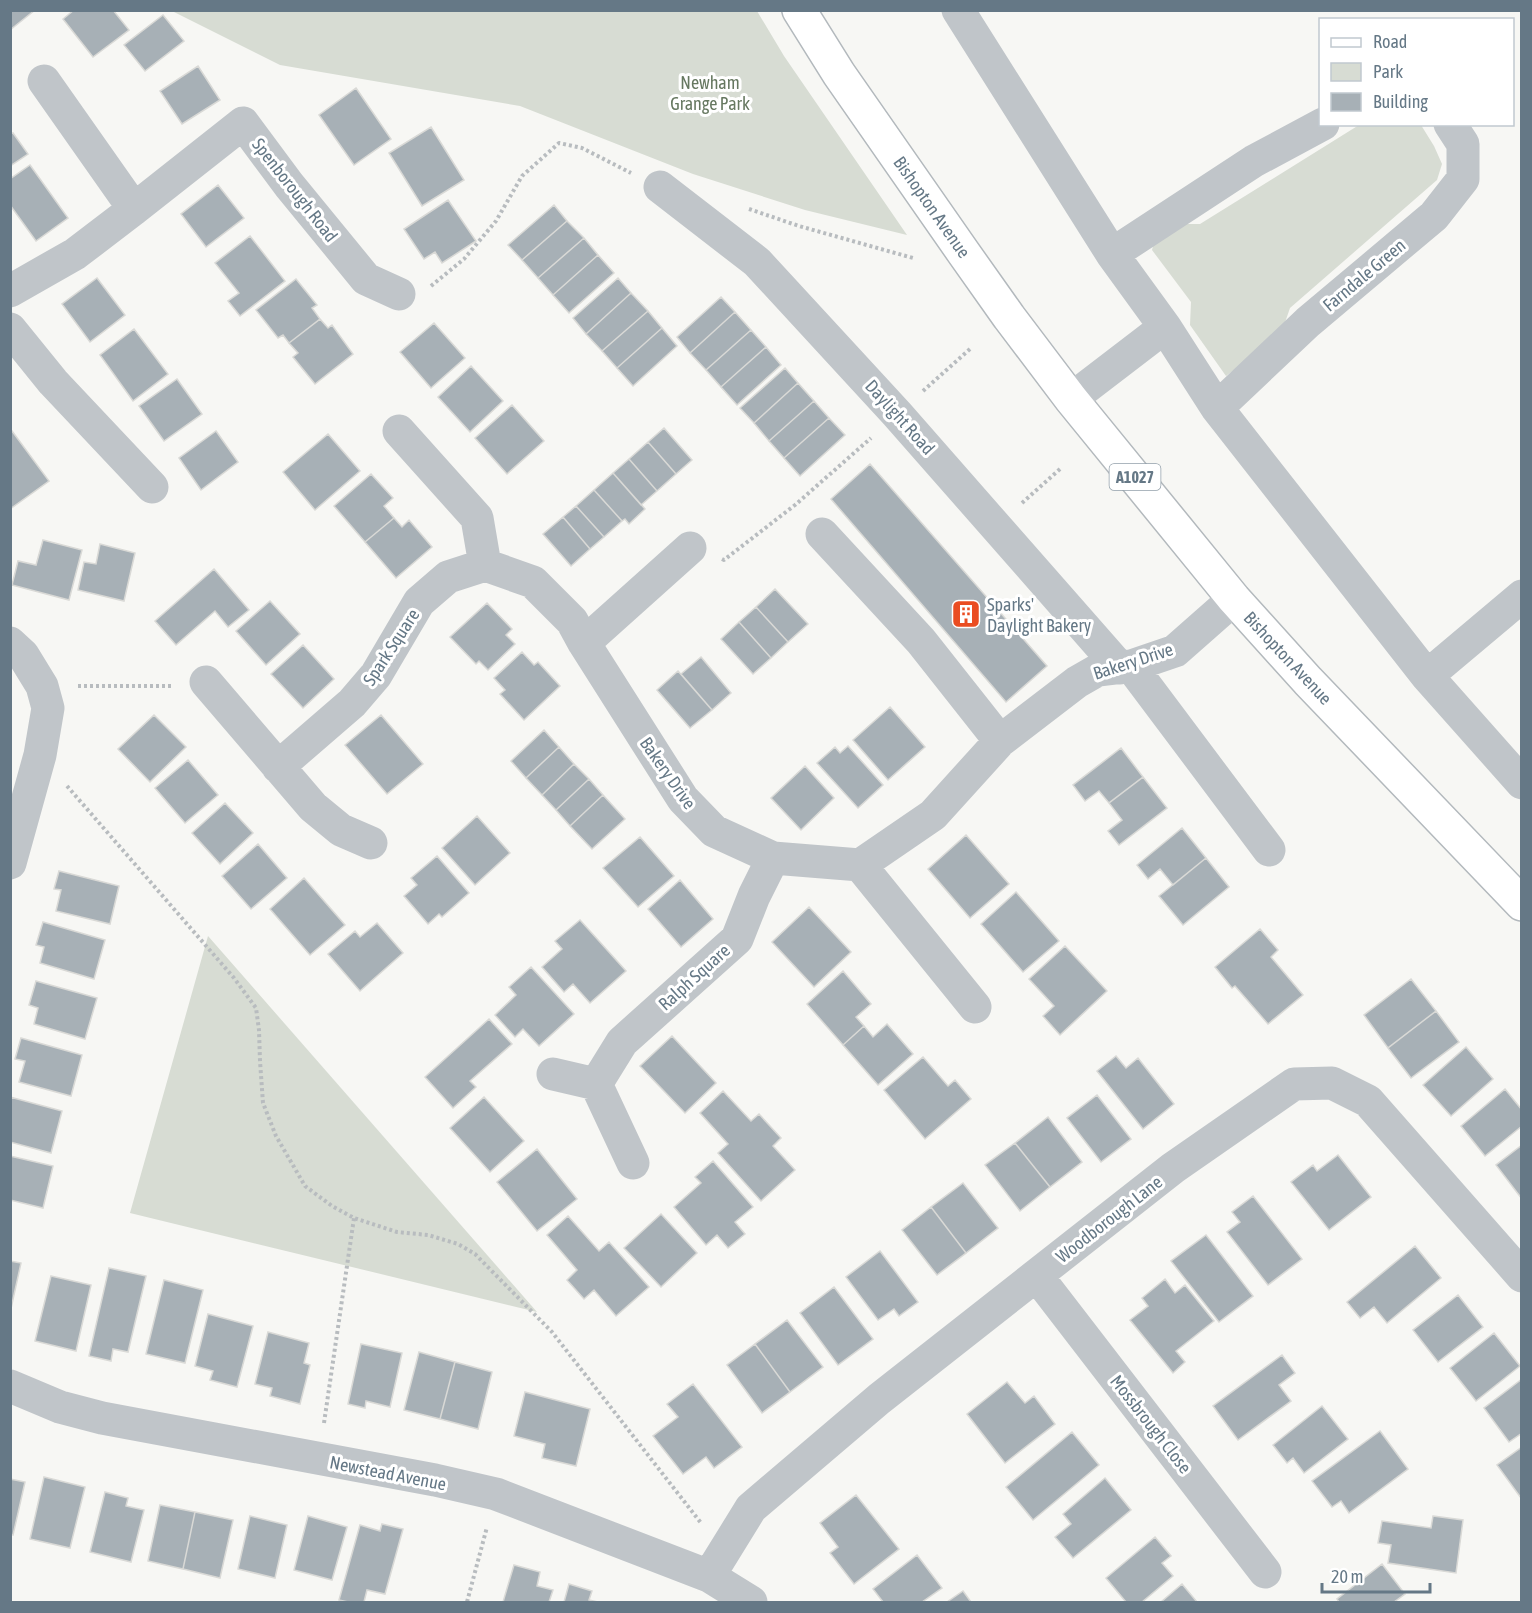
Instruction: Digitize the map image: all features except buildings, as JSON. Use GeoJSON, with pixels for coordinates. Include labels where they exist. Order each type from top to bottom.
{"type":"FeatureCollection","features":[{"type":"Feature","properties":{"kind":"main road","name":"Bishopton Avenue"},"geometry":{"type":"LineString","coordinates":[[800,10],[839,74],[963,252],[1071,399],[1234,599],[1308,681],[1521,904]]}},
{"type":"Feature","properties":{"kind":"street"},"geometry":{"type":"LineString","coordinates":[[958,10],[1112,254],[1165,327],[1217,408],[1427,676],[1521,783]]}},
{"type":"Feature","properties":{"kind":"street"},"geometry":{"type":"LineString","coordinates":[[44,81],[134,209]]}},
{"type":"Feature","properties":{"kind":"street","name":"Spenborough Road"},"geometry":{"type":"LineString","coordinates":[[10,291],[75,254],[243,123],[289,185],[366,279],[399,294]]}},
{"type":"Feature","properties":{"kind":"street"},"geometry":{"type":"LineString","coordinates":[[1112,254],[1254,161],[1319,126]]}},
{"type":"Feature","properties":{"kind":"street","name":"Farndale Green"},"geometry":{"type":"LineString","coordinates":[[1217,408],[1308,322],[1434,216],[1463,179],[1463,144],[1451,126]]}},
{"type":"Feature","properties":{"kind":"street","name":"Daylight Road"},"geometry":{"type":"LineString","coordinates":[[660,187],[757,262],[1126,667]]}},
{"type":"Feature","properties":{"kind":"street"},"geometry":{"type":"LineString","coordinates":[[1071,399],[1165,327]]}},
{"type":"Feature","properties":{"kind":"street"},"geometry":{"type":"LineString","coordinates":[[10,329],[53,382],[152,487]]}},
{"type":"Feature","properties":{"kind":"street"},"geometry":{"type":"LineString","coordinates":[[399,431],[477,518],[485,565]]}},
{"type":"Feature","properties":{"kind":"street"},"geometry":{"type":"LineString","coordinates":[[822,534],[921,641],[1000,741]]}},
{"type":"Feature","properties":{"kind":"street"},"geometry":{"type":"LineString","coordinates":[[584,643],[690,548]]}},
{"type":"Feature","properties":{"kind":"street","name":"Bakery Drive"},"geometry":{"type":"LineString","coordinates":[[485,565],[532,582],[572,621],[683,799],[714,831],[773,858],[860,865],[933,815],[1000,741],[1077,682],[1098,670],[1126,667],[1175,651],[1234,599]]}},
{"type":"Feature","properties":{"kind":"street","name":"Spark Square"},"geometry":{"type":"LineString","coordinates":[[278,767],[352,703],[376,675],[419,602],[448,578],[485,565]]}},
{"type":"Feature","properties":{"kind":"street"},"geometry":{"type":"LineString","coordinates":[[1427,676],[1521,596]]}},
{"type":"Feature","properties":{"kind":"street"},"geometry":{"type":"LineString","coordinates":[[10,643],[23,655],[42,686],[48,708],[40,755],[10,863]]}},
{"type":"Feature","properties":{"kind":"street"},"geometry":{"type":"LineString","coordinates":[[1126,667],[1269,850]]}},
{"type":"Feature","properties":{"kind":"street"},"geometry":{"type":"LineString","coordinates":[[206,682],[313,807],[341,830],[371,843]]}},
{"type":"Feature","properties":{"kind":"street","name":"Ralph Square"},"geometry":{"type":"LineString","coordinates":[[596,1084],[622,1042],[737,939],[754,896],[773,858]]}},
{"type":"Feature","properties":{"kind":"street"},"geometry":{"type":"LineString","coordinates":[[860,865],[975,1007]]}},
{"type":"Feature","properties":{"kind":"street"},"geometry":{"type":"LineString","coordinates":[[553,1074],[596,1084],[633,1163]]}},
{"type":"Feature","properties":{"kind":"street","name":"Woodborough Lane"},"geometry":{"type":"LineString","coordinates":[[715,1564],[751,1508],[879,1399],[1173,1168],[1294,1084],[1332,1083],[1368,1101],[1521,1276]]}},
{"type":"Feature","properties":{"kind":"street","name":"Mossbrough Close"},"geometry":{"type":"LineString","coordinates":[[1037,1276],[1265,1572]]}},
{"type":"Feature","properties":{"kind":"street","name":"Newstead Avenue"},"geometry":{"type":"LineString","coordinates":[[10,1386],[60,1407],[102,1418],[435,1480],[496,1494],[715,1564],[751,1602]]}},
{"type":"Feature","properties":{"kind":"path"},"geometry":{"type":"LineString","coordinates":[[690,548],[724,560],[795,505],[970,349]]}},
{"type":"Feature","properties":{"kind":"path"},"geometry":{"type":"LineString","coordinates":[[996,526],[1060,469]]}},
{"type":"Feature","properties":{"kind":"path"},"geometry":{"type":"LineString","coordinates":[[42,686],[194,686],[206,682]]}},
{"type":"Feature","properties":{"kind":"path"},"geometry":{"type":"LineString","coordinates":[[40,755],[234,978],[256,1008],[263,1103],[276,1136],[304,1186],[354,1218],[397,1232],[429,1235],[458,1244],[475,1254],[552,1332],[620,1417],[715,1564]]}},
{"type":"Feature","properties":{"kind":"path"},"geometry":{"type":"LineString","coordinates":[[319,1460],[354,1218]]}},
{"type":"Feature","properties":{"kind":"path"},"geometry":{"type":"LineString","coordinates":[[467,1602],[496,1494]]}},
{"type":"Feature","properties":{"kind":"green space","name":"Newham Grange Park"},"geometry":{"type":"Polygon","coordinates":[[[172,11],[757,11],[784,56],[907,235],[805,210],[693,174],[520,106],[280,65],[172,11]]]}},
{"type":"Feature","properties":{"kind":"green space"},"geometry":{"type":"Polygon","coordinates":[[[1357,126],[1422,126],[1442,164],[1437,180],[1290,308],[1281,334],[1226,376],[1190,325],[1191,302],[1152,250],[1155,239],[1182,224],[1200,224],[1357,126]]]}},
{"type":"Feature","properties":{"kind":"green space"},"geometry":{"type":"Polygon","coordinates":[[[208,936],[537,1312],[130,1213],[208,936]]]}},
{"type":"Feature","properties":{"kind":"place","name":"Sparks' Daylight Bakery"},"geometry":{"type":"Point","coordinates":[966,614]}}]}
